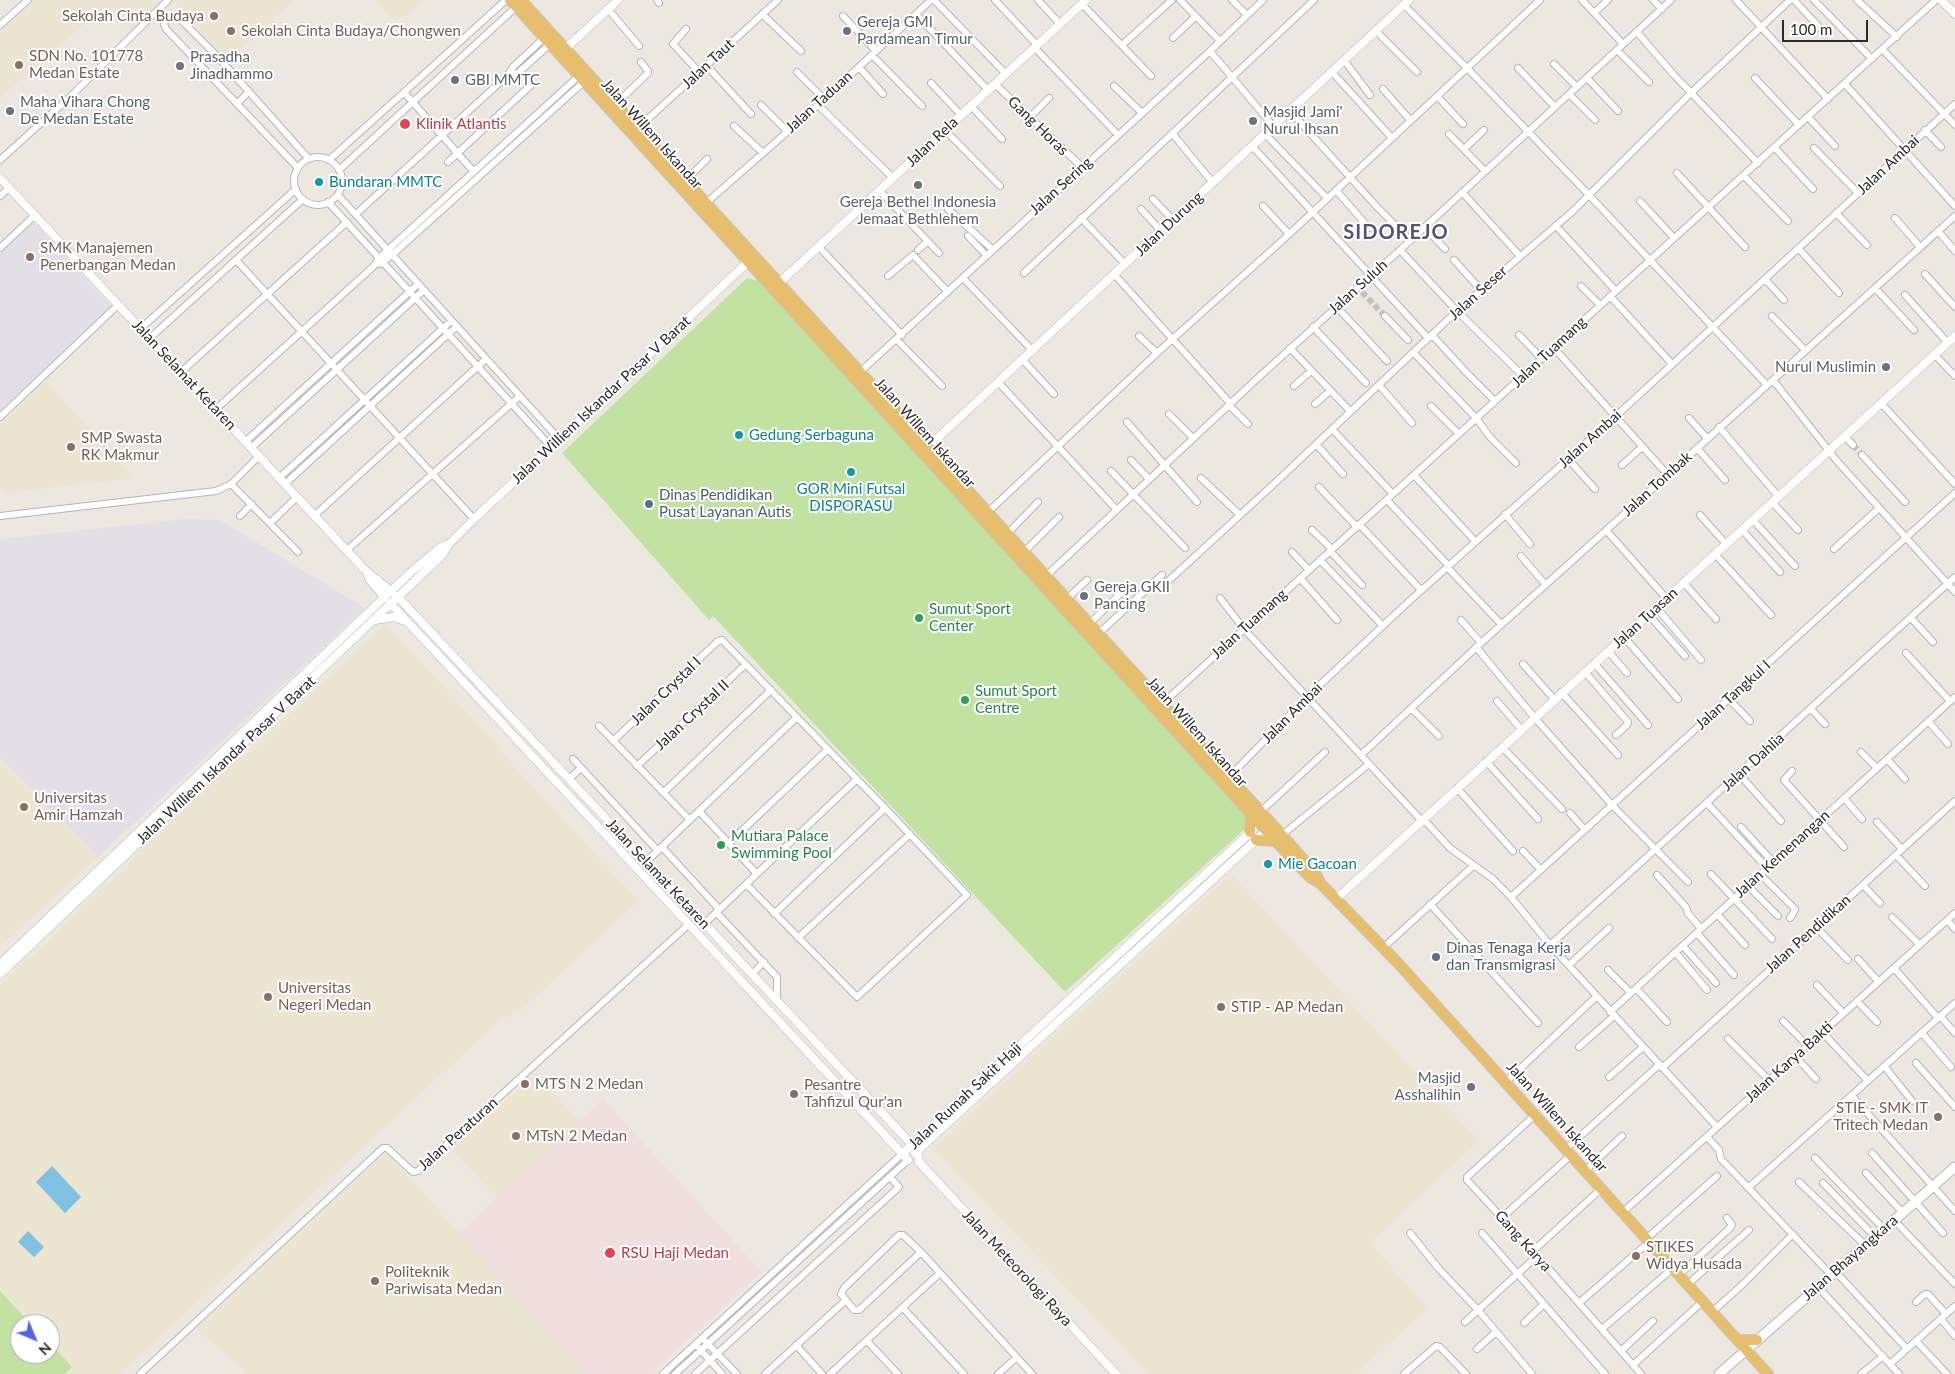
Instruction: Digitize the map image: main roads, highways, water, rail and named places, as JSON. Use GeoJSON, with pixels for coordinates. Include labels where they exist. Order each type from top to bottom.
{"type":"FeatureCollection","features":[{"type":"Feature","properties":{"kind":"highway","name":"Jalan Willem Iskandar"},"geometry":{"type":"LineString","coordinates":[[513,2],[547,41],[562,52]]}},
{"type":"Feature","properties":{"kind":"highway","name":"Jalan Willem Iskandar"},"geometry":{"type":"LineString","coordinates":[[513,2],[585,76],[1261,820],[1316,874],[1320,883],[1335,900],[1384,948],[1768,1374]]}},
{"type":"Feature","properties":{"kind":"highway","name":"Jalan Willem Iskandar"},"geometry":{"type":"LineString","coordinates":[[585,76],[616,104],[686,180],[751,259],[779,283],[860,372],[911,434],[928,447],[1229,777],[1261,820]]}},
{"type":"Feature","properties":{"kind":"highway"},"geometry":{"type":"LineString","coordinates":[[1261,820],[1252,821],[1253,836],[1279,838]]}},
{"type":"Feature","properties":{"kind":"highway"},"geometry":{"type":"LineString","coordinates":[[1737,1340],[1757,1340]]}},
{"type":"Feature","properties":{"kind":"main road","name":"Jalan Bhayangkara"},"geometry":{"type":"LineString","coordinates":[[1746,1350],[1955,1167]]}},
{"type":"Feature","properties":{"kind":"main road"},"geometry":{"type":"LineString","coordinates":[[1718,1374],[1746,1350]]}},
{"type":"Feature","properties":{"kind":"water"},"geometry":{"type":"Polygon","coordinates":[[[52,1166],[81,1197],[65,1213],[36,1182],[52,1166]]]}},
{"type":"Feature","properties":{"kind":"water"},"geometry":{"type":"Polygon","coordinates":[[[28,1231],[44,1247],[34,1257],[18,1242],[28,1231]]]}},
{"type":"Feature","properties":{"kind":"tunnel"},"geometry":{"type":"LineString","coordinates":[[1362,292],[1385,316]]}},
{"type":"Feature","properties":{"kind":"tunnel"},"geometry":{"type":"LineString","coordinates":[[1853,445],[1862,455]]}},
{"type":"Feature","properties":{"kind":"place","name":"Sekolah Cinta Budaya"},"geometry":{"type":"Point","coordinates":[214,16]}},
{"type":"Feature","properties":{"kind":"place","name":"Sekolah Cinta Budaya/Chongwen"},"geometry":{"type":"Point","coordinates":[231,31]}},
{"type":"Feature","properties":{"kind":"place","name":"Gereja GMI Pardamean Timur"},"geometry":{"type":"Point","coordinates":[847,31]}},
{"type":"Feature","properties":{"kind":"place","name":"SDN No. 101778 Medan Estate"},"geometry":{"type":"Point","coordinates":[19,65]}},
{"type":"Feature","properties":{"kind":"place","name":"Prasadha Jinadhammo"},"geometry":{"type":"Point","coordinates":[180,66]}},
{"type":"Feature","properties":{"kind":"place","name":"GBI MMTC"},"geometry":{"type":"Point","coordinates":[455,80]}},
{"type":"Feature","properties":{"kind":"place","name":"Maha Vihara Chong De Medan Estate"},"geometry":{"type":"Point","coordinates":[10,111]}},
{"type":"Feature","properties":{"kind":"place","name":"Masjid Jami' Nurul Ihsan"},"geometry":{"type":"Point","coordinates":[1253,121]}},
{"type":"Feature","properties":{"kind":"place","name":"Klinik Atlantis"},"geometry":{"type":"Point","coordinates":[405,124]}},
{"type":"Feature","properties":{"kind":"place","name":"Bundaran MMTC"},"geometry":{"type":"Point","coordinates":[319,182]}},
{"type":"Feature","properties":{"kind":"place","name":"Gereja Bethel Indonesia Jemaat Bethlehem"},"geometry":{"type":"Point","coordinates":[918,185]}},
{"type":"Feature","properties":{"kind":"place","name":"SMK Manajemen Penerbangan Medan"},"geometry":{"type":"Point","coordinates":[30,257]}},
{"type":"Feature","properties":{"kind":"place","name":"Nurul Muslimin"},"geometry":{"type":"Point","coordinates":[1886,367]}},
{"type":"Feature","properties":{"kind":"place","name":"Gedung Serbaguna"},"geometry":{"type":"Point","coordinates":[739,435]}},
{"type":"Feature","properties":{"kind":"place","name":"SMP Swasta RK Makmur"},"geometry":{"type":"Point","coordinates":[71,447]}},
{"type":"Feature","properties":{"kind":"place","name":"GOR Mini Futsal DISPORASU"},"geometry":{"type":"Point","coordinates":[851,472]}},
{"type":"Feature","properties":{"kind":"place","name":"Dinas Pendidikan Pusat Layanan Autis"},"geometry":{"type":"Point","coordinates":[649,504]}},
{"type":"Feature","properties":{"kind":"place","name":"Gereja GKII Pancing"},"geometry":{"type":"Point","coordinates":[1084,596]}},
{"type":"Feature","properties":{"kind":"place","name":"Sumut Sport Center"},"geometry":{"type":"Point","coordinates":[919,618]}},
{"type":"Feature","properties":{"kind":"place","name":"Sumut Sport Centre"},"geometry":{"type":"Point","coordinates":[965,700]}},
{"type":"Feature","properties":{"kind":"place","name":"Universitas Amir Hamzah"},"geometry":{"type":"Point","coordinates":[24,807]}},
{"type":"Feature","properties":{"kind":"place","name":"Mutiara Palace Swimming Pool"},"geometry":{"type":"Point","coordinates":[721,845]}},
{"type":"Feature","properties":{"kind":"place","name":"Mie Gacoan"},"geometry":{"type":"Point","coordinates":[1268,864]}},
{"type":"Feature","properties":{"kind":"place","name":"Dinas Tenaga Kerja dan Transmigrasi"},"geometry":{"type":"Point","coordinates":[1436,957]}},
{"type":"Feature","properties":{"kind":"place","name":"Universitas Negeri Medan"},"geometry":{"type":"Point","coordinates":[268,997]}},
{"type":"Feature","properties":{"kind":"place","name":"STIP - AP Medan"},"geometry":{"type":"Point","coordinates":[1221,1007]}},
{"type":"Feature","properties":{"kind":"place","name":"MTS N 2 Medan"},"geometry":{"type":"Point","coordinates":[525,1084]}},
{"type":"Feature","properties":{"kind":"place","name":"Masjid Asshalihin"},"geometry":{"type":"Point","coordinates":[1471,1087]}},
{"type":"Feature","properties":{"kind":"place","name":"Pesantre Tahfizul Qur'an"},"geometry":{"type":"Point","coordinates":[794,1094]}},
{"type":"Feature","properties":{"kind":"place","name":"STIE - SMK IT Tritech Medan"},"geometry":{"type":"Point","coordinates":[1938,1117]}},
{"type":"Feature","properties":{"kind":"place","name":"MTsN 2 Medan"},"geometry":{"type":"Point","coordinates":[516,1136]}},
{"type":"Feature","properties":{"kind":"place","name":"RSU Haji Medan"},"geometry":{"type":"Point","coordinates":[610,1253]}},
{"type":"Feature","properties":{"kind":"place","name":"STIKES Widya Husada"},"geometry":{"type":"Point","coordinates":[1636,1256]}},
{"type":"Feature","properties":{"kind":"place","name":"Politeknik Pariwisata Medan"},"geometry":{"type":"Point","coordinates":[375,1281]}},
{"type":"Feature","properties":{"kind":"district","name":"SIDOREJO"},"geometry":{"type":"Point","coordinates":[1396,233]}}]}
